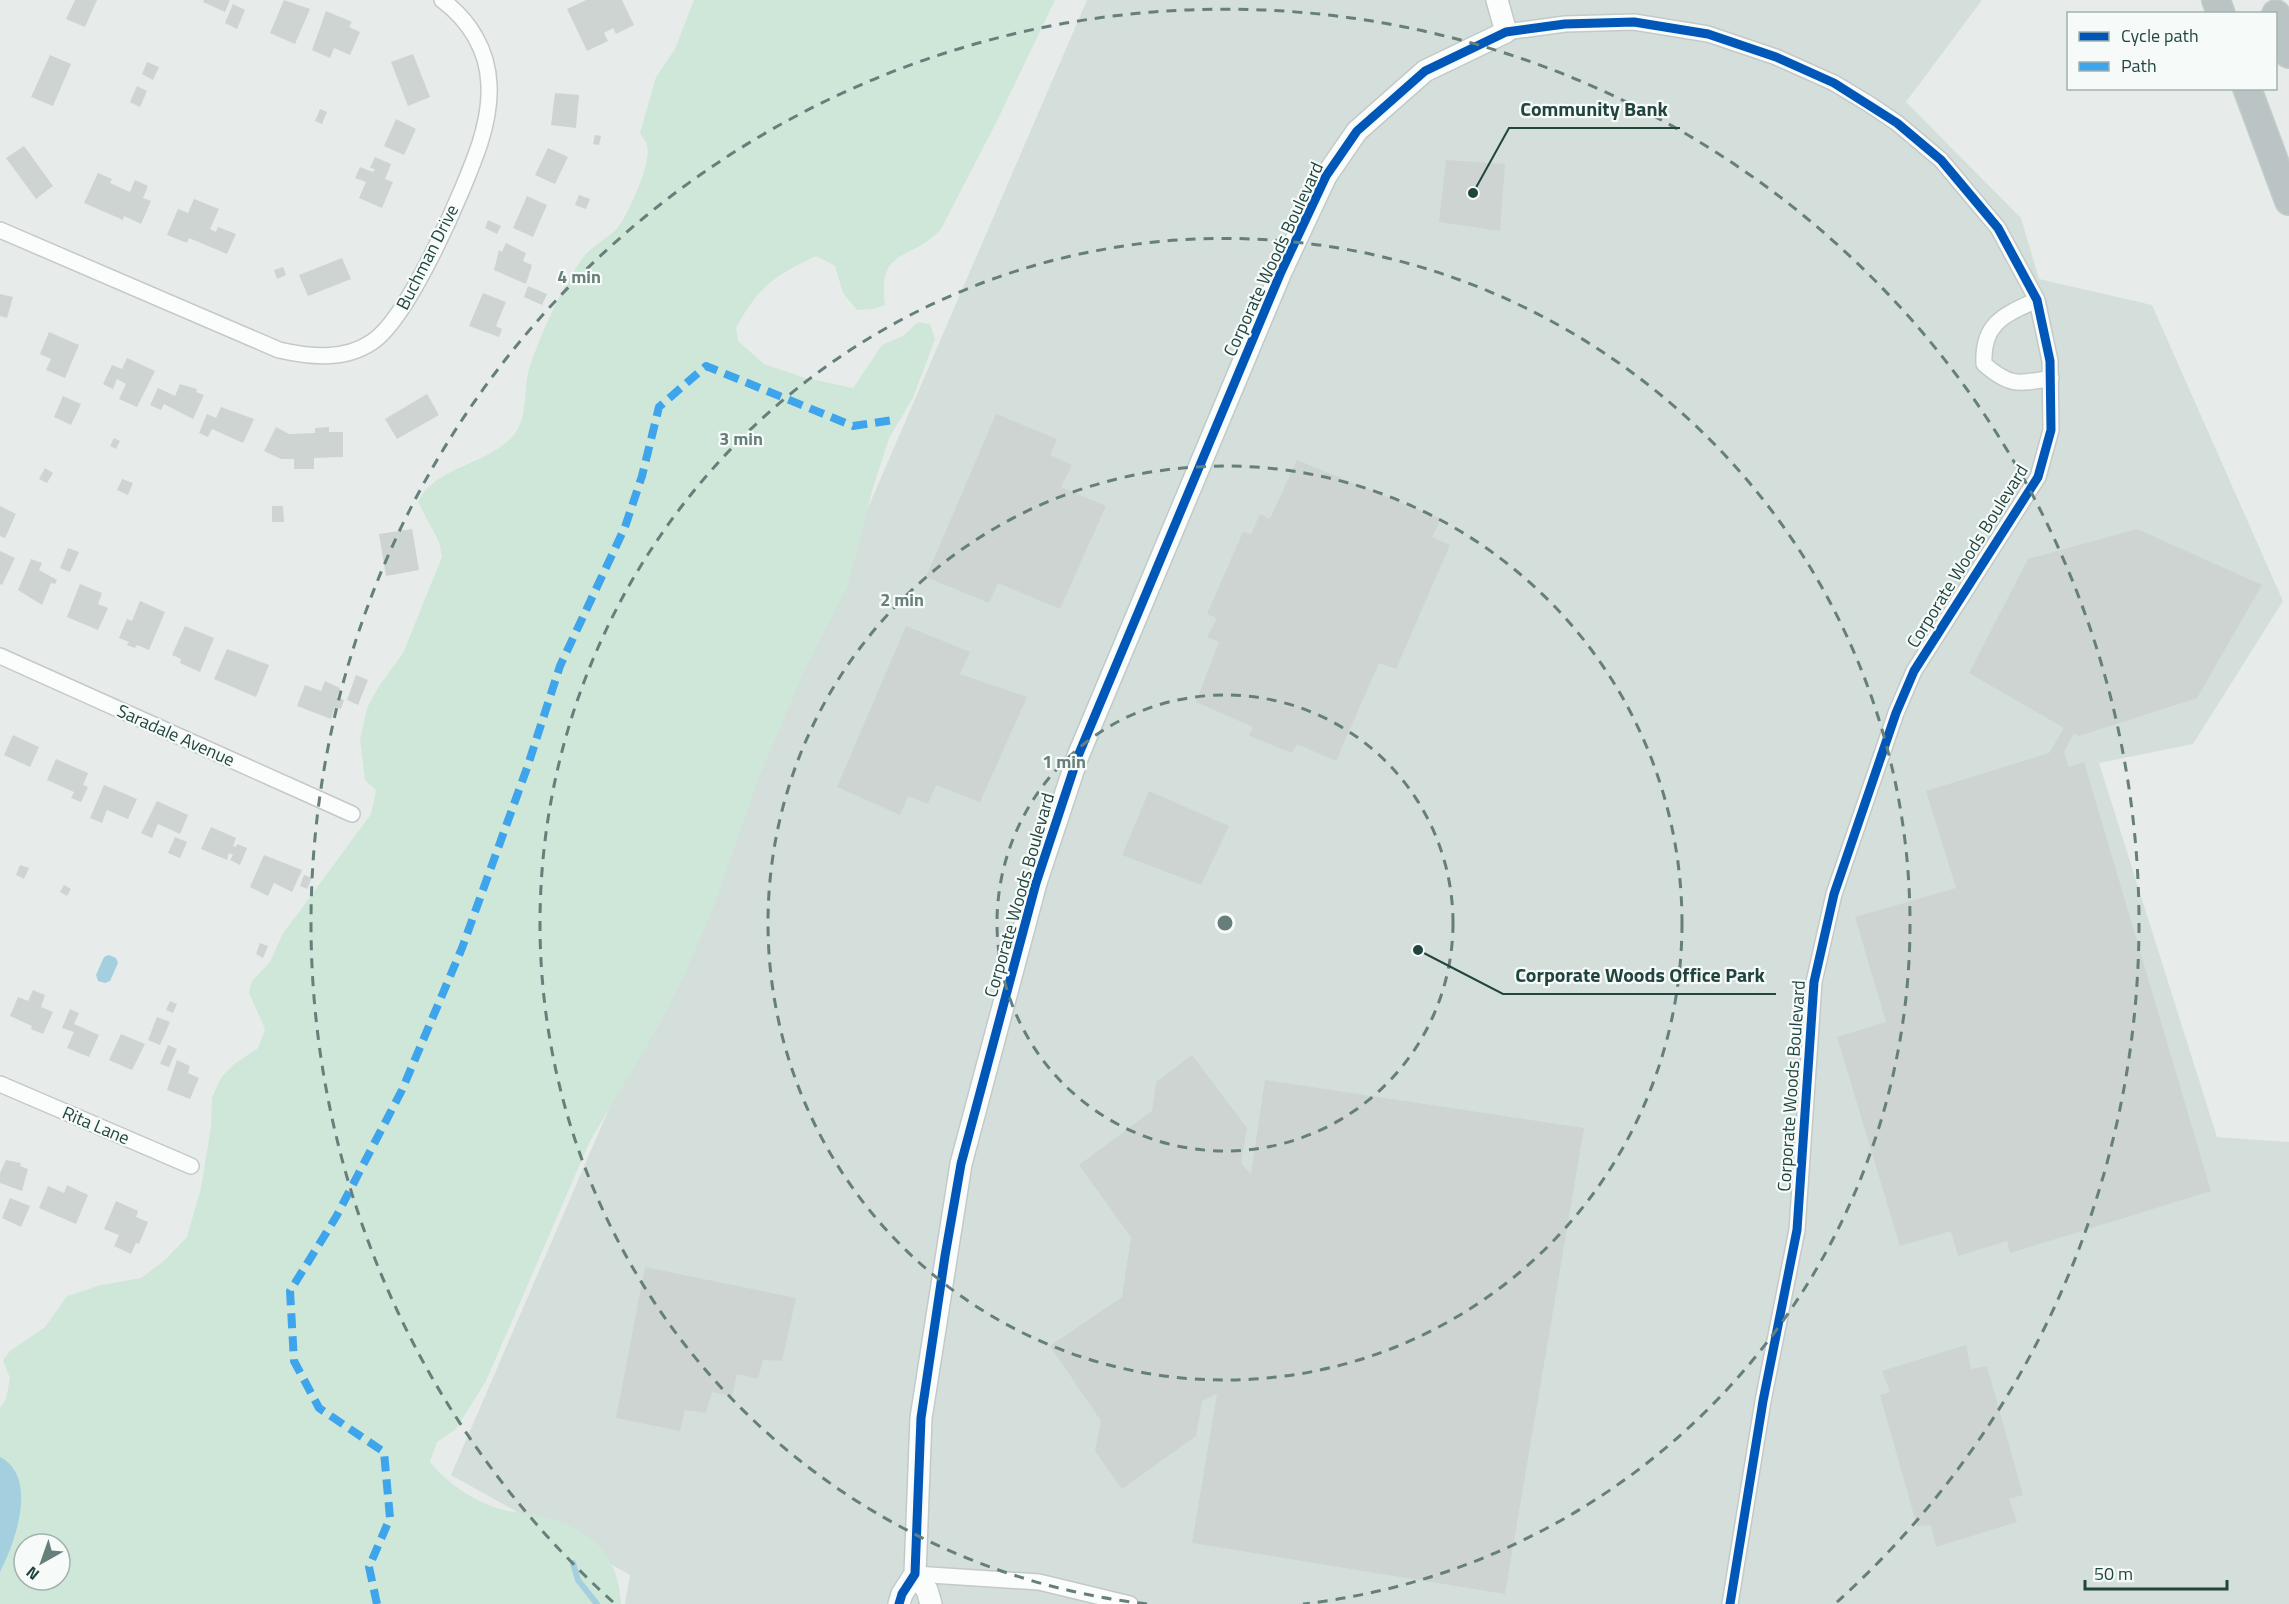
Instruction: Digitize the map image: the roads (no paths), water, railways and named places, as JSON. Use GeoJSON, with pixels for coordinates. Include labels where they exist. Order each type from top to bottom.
{"type":"FeatureCollection","features":[{"type":"Feature","properties":{"kind":"highway"},"geometry":{"type":"LineString","coordinates":[[2277,17],[2289,54]]}},
{"type":"Feature","properties":{"kind":"highway"},"geometry":{"type":"LineString","coordinates":[[2248,90],[2288,199]]}},
{"type":"Feature","properties":{"kind":"street","name":"Buchman Drive"},"geometry":{"type":"LineString","coordinates":[[0,230],[184,312],[279,350],[298,354],[337,355],[370,344],[390,326],[410,295],[473,163],[486,120],[489,84],[482,49],[470,27],[442,0]]}},
{"type":"Feature","properties":{"kind":"street"},"geometry":{"type":"LineString","coordinates":[[1497,0],[1506,32]]}},
{"type":"Feature","properties":{"kind":"street","name":"Corporate Woods Boulevard"},"geometry":{"type":"LineString","coordinates":[[899,1604],[902,1594],[915,1574],[921,1418],[961,1164],[1036,884],[1078,756],[1281,272],[1326,176],[1357,131],[1417,78],[1449,57],[1506,32],[1565,24],[1634,22],[1708,34],[1776,57],[1834,83],[1897,123],[1941,160],[1998,228],[2037,300],[2051,378],[2051,430],[2038,477],[1914,670],[1896,713],[1834,894],[1814,982],[1797,1230],[1763,1401],[1730,1604]]}},
{"type":"Feature","properties":{"kind":"street"},"geometry":{"type":"LineString","coordinates":[[2037,300],[2010,312],[1990,329],[1984,347],[1984,364],[1998,376],[2016,384],[2051,378]]}},
{"type":"Feature","properties":{"kind":"street","name":"Saradale Avenue"},"geometry":{"type":"LineString","coordinates":[[0,656],[352,814]]}},
{"type":"Feature","properties":{"kind":"street","name":"Rita Lane"},"geometry":{"type":"LineString","coordinates":[[0,1084],[191,1166]]}},
{"type":"Feature","properties":{"kind":"street"},"geometry":{"type":"LineString","coordinates":[[915,1574],[927,1590],[931,1604]]}},
{"type":"Feature","properties":{"kind":"street"},"geometry":{"type":"LineString","coordinates":[[915,1574],[1039,1582],[1130,1604]]}},
{"type":"Feature","properties":{"kind":"water"},"geometry":{"type":"Polygon","coordinates":[[[109,955],[116,958],[118,963],[110,981],[105,983],[98,981],[96,975],[104,957],[109,955]]]}},
{"type":"Feature","properties":{"kind":"water"},"geometry":{"type":"Polygon","coordinates":[[[0,1457],[12,1466],[19,1479],[21,1495],[17,1528],[16,1532],[12,1532],[12,1545],[0,1572],[0,1457]]]}},
{"type":"Feature","properties":{"kind":"waterway"},"geometry":{"type":"LineString","coordinates":[[573,1563],[578,1580],[597,1604]]}},
{"type":"Feature","properties":{"kind":"place","name":"Community Bank"},"geometry":{"type":"Point","coordinates":[1473,193]}},
{"type":"Feature","properties":{"kind":"place","name":"Corporate Woods Office Park"},"geometry":{"type":"Point","coordinates":[1418,950]}}]}
